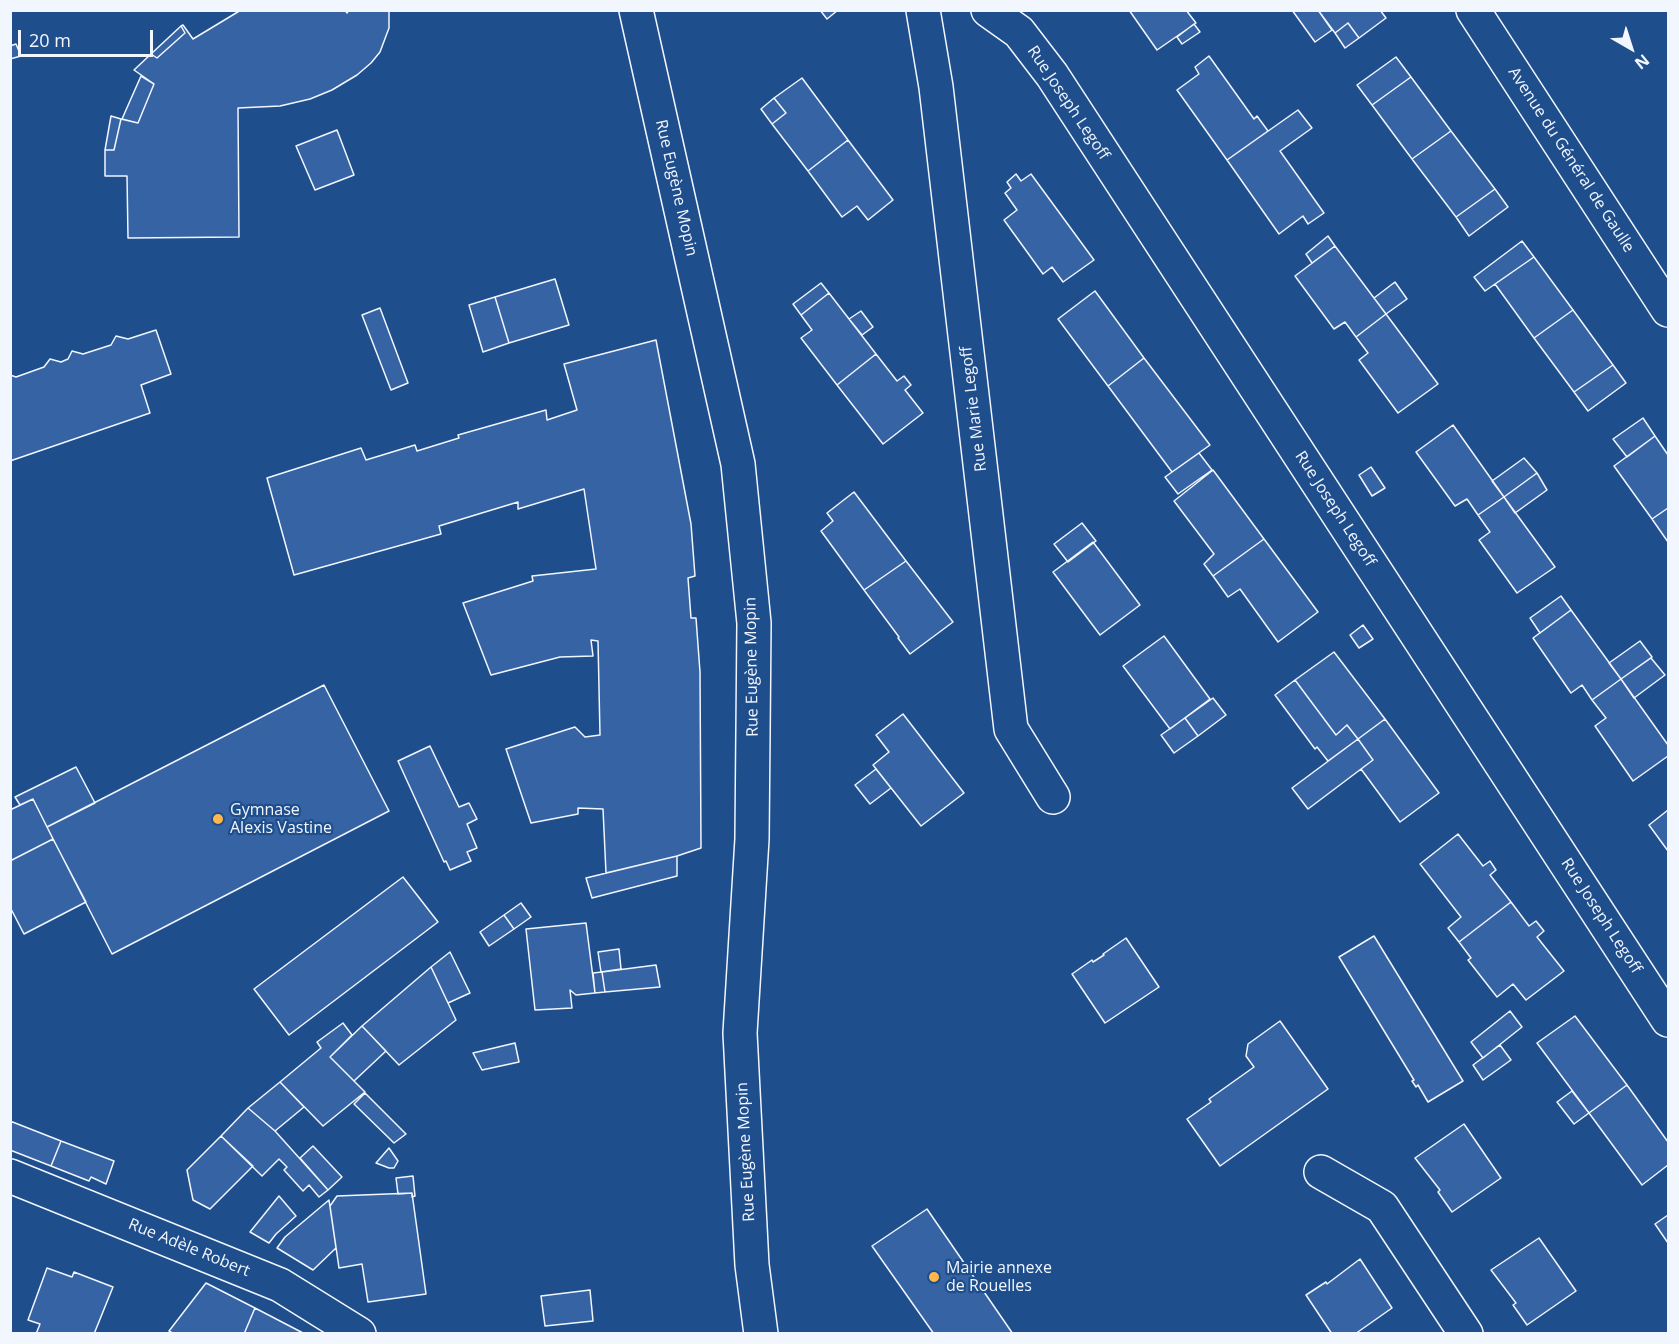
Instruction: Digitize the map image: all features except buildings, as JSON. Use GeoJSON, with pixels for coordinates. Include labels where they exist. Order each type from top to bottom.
{"type":"FeatureCollection","features":[{"type":"Feature","properties":{"kind":"street","name":"Rue Eugène Mopin"},"geometry":{"type":"LineString","coordinates":[[636,10],[738,464],[754,623],[752,839],[740,1033],[752,1265],[761,1334]]}},
{"type":"Feature","properties":{"kind":"street","name":"Rue Marie Legoff"},"geometry":{"type":"LineString","coordinates":[[923,10],[936,87],[1011,729],[1053,797]]}},
{"type":"Feature","properties":{"kind":"street","name":"Rue Joseph Legoff"},"geometry":{"type":"LineString","coordinates":[[988,10],[1019,32],[1052,75],[1668,1020]]}},
{"type":"Feature","properties":{"kind":"street","name":"Avenue du Général de Gaulle"},"geometry":{"type":"LineString","coordinates":[[1473,10],[1668,310]]}},
{"type":"Feature","properties":{"kind":"street"},"geometry":{"type":"LineString","coordinates":[[1321,1172],[1382,1207],[1466,1334]]}},
{"type":"Feature","properties":{"kind":"street","name":"Rue Adèle Robert"},"geometry":{"type":"LineString","coordinates":[[10,1176],[280,1285],[359,1334]]}},
{"type":"Feature","properties":{"kind":"place","name":"Gymnase Alexis Vastine"},"geometry":{"type":"Point","coordinates":[218,819]}},
{"type":"Feature","properties":{"kind":"place","name":"Mairie annexe de Rouelles"},"geometry":{"type":"Point","coordinates":[934,1277]}}]}
